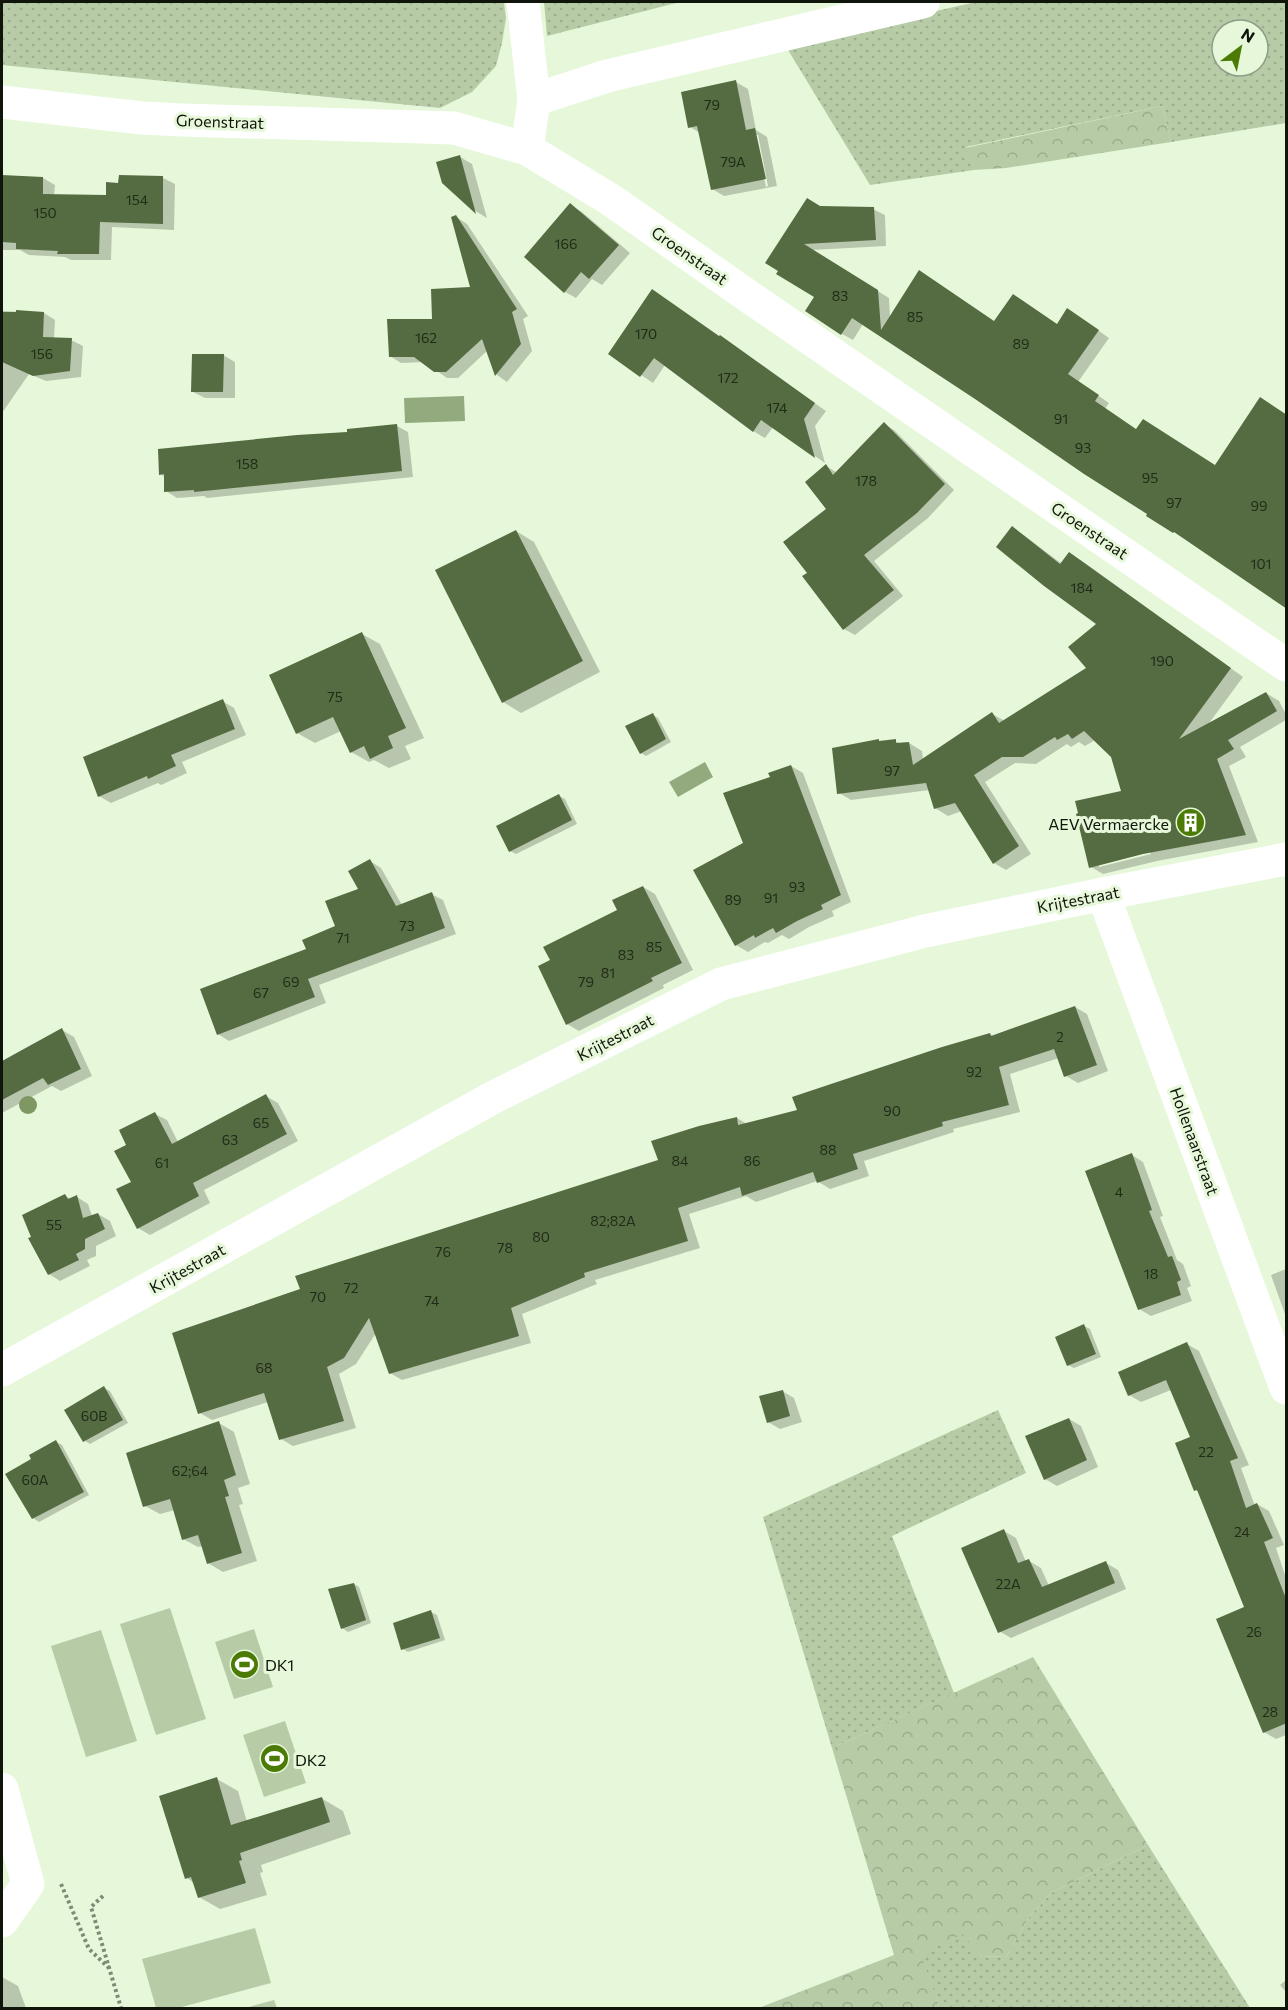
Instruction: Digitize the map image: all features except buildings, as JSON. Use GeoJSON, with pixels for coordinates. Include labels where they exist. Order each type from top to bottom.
{"type":"FeatureCollection","features":[{"type":"Feature","properties":{"kind":"street"},"geometry":{"type":"LineString","coordinates":[[523,2],[534,100],[527,149]]}},
{"type":"Feature","properties":{"kind":"street"},"geometry":{"type":"LineString","coordinates":[[534,100],[607,76],[924,2]]}},
{"type":"Feature","properties":{"kind":"street","name":"Groenstraat"},"geometry":{"type":"LineString","coordinates":[[2,102],[142,118],[454,128],[527,149],[611,200],[1287,665]]}},
{"type":"Feature","properties":{"kind":"street","name":"Krijtestraat"},"geometry":{"type":"LineString","coordinates":[[2,1370],[492,1098],[721,984],[925,930],[1287,859]]}},
{"type":"Feature","properties":{"kind":"street","name":"Hollenaarstraat"},"geometry":{"type":"LineString","coordinates":[[1103,894],[1287,1388]]}},
{"type":"Feature","properties":{"kind":"street"},"geometry":{"type":"LineString","coordinates":[[2,1789],[28,1884],[2,1921]]}},
{"type":"Feature","properties":{"kind":"path"},"geometry":{"type":"LineString","coordinates":[[59,1878],[89,1948],[109,1968]]}},
{"type":"Feature","properties":{"kind":"path"},"geometry":{"type":"LineString","coordinates":[[103,1896],[92,1907],[121,2008]]}},
{"type":"Feature","properties":{"kind":"green space"},"geometry":{"type":"Polygon","coordinates":[[[2,2],[504,2],[506,18],[496,66],[472,92],[440,108],[2,65],[2,2]]]}},
{"type":"Feature","properties":{"kind":"green space"},"geometry":{"type":"Polygon","coordinates":[[[544,2],[680,2],[547,36],[544,2]]]}},
{"type":"Feature","properties":{"kind":"green space"},"geometry":{"type":"Polygon","coordinates":[[[976,2],[1286,2],[1286,123],[1171,142],[1162,106],[966,147],[974,170],[870,185],[785,45],[976,2]]]}},
{"type":"Feature","properties":{"kind":"green space"},"geometry":{"type":"Polygon","coordinates":[[[1162,106],[1171,142],[1006,168],[974,170],[965,148],[1162,106]]]}},
{"type":"Feature","properties":{"kind":"green space"},"geometry":{"type":"Polygon","coordinates":[[[998,1410],[1026,1473],[892,1536],[954,1693],[832,1748],[763,1517],[998,1410]]]}},
{"type":"Feature","properties":{"kind":"green space"},"geometry":{"type":"Polygon","coordinates":[[[170,1608],[206,1719],[156,1735],[120,1624],[170,1608]]]}},
{"type":"Feature","properties":{"kind":"green space","name":"DK1"},"geometry":{"type":"Polygon","coordinates":[[[254,1629],[273,1687],[234,1699],[215,1642],[254,1629]]]}},
{"type":"Feature","properties":{"kind":"green space"},"geometry":{"type":"Polygon","coordinates":[[[101,1630],[137,1741],[86,1757],[51,1646],[101,1630]]]}},
{"type":"Feature","properties":{"kind":"green space"},"geometry":{"type":"Polygon","coordinates":[[[1033,1657],[1148,1845],[1051,1893],[1029,1917],[1006,1957],[982,1956],[962,1934],[921,1955],[940,2008],[759,2008],[894,1955],[832,1748],[1033,1657]]]}},
{"type":"Feature","properties":{"kind":"green space","name":"DK2"},"geometry":{"type":"Polygon","coordinates":[[[285,1721],[306,1783],[264,1797],[243,1735],[285,1721]]]}},
{"type":"Feature","properties":{"kind":"green space"},"geometry":{"type":"Polygon","coordinates":[[[1148,1845],[1250,2008],[940,2008],[920,1955],[962,1933],[982,1956],[1006,1957],[1029,1917],[1051,1893],[1148,1845]]]}},
{"type":"Feature","properties":{"kind":"green space"},"geometry":{"type":"Polygon","coordinates":[[[255,1928],[271,1983],[178,2008],[156,2008],[142,1959],[255,1928]]]}},
{"type":"Feature","properties":{"kind":"green space"},"geometry":{"type":"Polygon","coordinates":[[[274,2000],[277,2008],[245,2008],[274,2000]]]}},
{"type":"Feature","properties":{"kind":"shaded area"},"geometry":{"type":"Polygon","coordinates":[[[464,396],[465,421],[405,423],[404,398],[464,396]]]}},
{"type":"Feature","properties":{"kind":"shaded area"},"geometry":{"type":"Polygon","coordinates":[[[705,762],[713,777],[678,797],[669,782],[705,762]]]}},
{"type":"Feature","properties":{"kind":"place","name":"AEV Vermaercke"},"geometry":{"type":"Point","coordinates":[1190,823]}},
{"type":"Feature","properties":{"kind":"place","name":"DK1"},"geometry":{"type":"Point","coordinates":[244,1664]}},
{"type":"Feature","properties":{"kind":"place","name":"DK2"},"geometry":{"type":"Point","coordinates":[274,1759]}}]}
